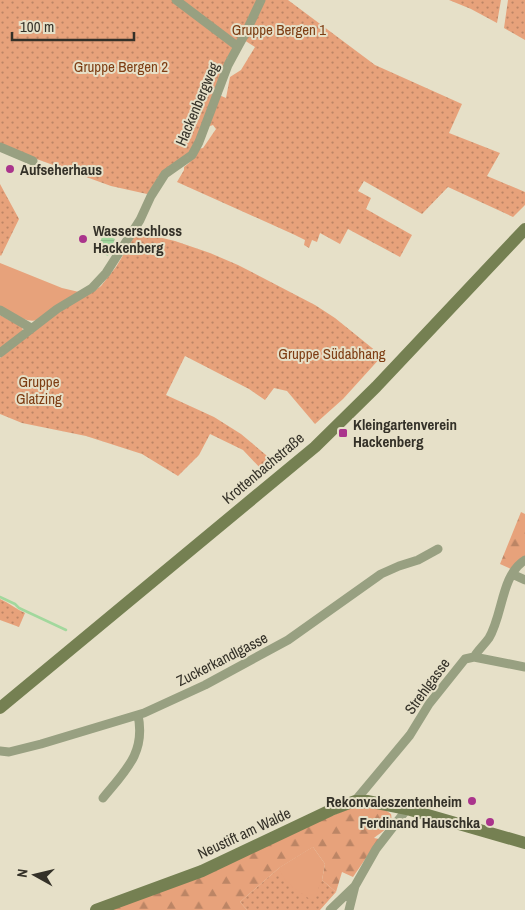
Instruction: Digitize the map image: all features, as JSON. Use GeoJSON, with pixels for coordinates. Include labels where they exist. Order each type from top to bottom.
{"type":"FeatureCollection","features":[{"type":"Feature","properties":{"kind":"main road","name":"Krottenbachstraße"},"geometry":{"type":"LineString","coordinates":[[0,708],[314,447],[376,387],[525,229]]}},
{"type":"Feature","properties":{"kind":"main road","name":"Neustift am Walde"},"geometry":{"type":"LineString","coordinates":[[96,910],[202,871],[331,810],[356,801],[367,801],[407,809],[525,843]]}},
{"type":"Feature","properties":{"kind":"street"},"geometry":{"type":"LineString","coordinates":[[176,0],[237,46]]}},
{"type":"Feature","properties":{"kind":"street","name":"Hackenbergweg"},"geometry":{"type":"LineString","coordinates":[[0,353],[57,309],[92,288],[106,273],[140,220],[151,196],[165,174],[192,155],[199,142],[228,65],[261,0]]}},
{"type":"Feature","properties":{"kind":"street"},"geometry":{"type":"LineString","coordinates":[[0,147],[32,161]]}},
{"type":"Feature","properties":{"kind":"street"},"geometry":{"type":"LineString","coordinates":[[0,310],[31,328]]}},
{"type":"Feature","properties":{"kind":"street","name":"Zuckerkandlgasse"},"geometry":{"type":"LineString","coordinates":[[0,751],[9,752],[41,744],[138,715],[205,685],[288,640],[381,574],[418,560],[438,549]]}},
{"type":"Feature","properties":{"kind":"street","name":"Strehlgasse"},"geometry":{"type":"LineString","coordinates":[[356,801],[410,735],[429,704],[462,661],[468,657],[474,657],[488,639],[500,614],[508,582],[517,566],[525,560]]}},
{"type":"Feature","properties":{"kind":"street"},"geometry":{"type":"LineString","coordinates":[[512,574],[525,580]]}},
{"type":"Feature","properties":{"kind":"street"},"geometry":{"type":"LineString","coordinates":[[474,657],[525,667]]}},
{"type":"Feature","properties":{"kind":"street"},"geometry":{"type":"LineString","coordinates":[[102,798],[128,766],[138,750],[141,728],[138,715]]}},
{"type":"Feature","properties":{"kind":"street"},"geometry":{"type":"LineString","coordinates":[[349,910],[355,886],[376,849],[407,809]]}},
{"type":"Feature","properties":{"kind":"street"},"geometry":{"type":"LineString","coordinates":[[330,910],[355,886]]}},
{"type":"Feature","properties":{"kind":"green space"},"geometry":{"type":"Polygon","coordinates":[[[0,0],[288,0],[375,65],[462,104],[449,133],[500,153],[487,176],[525,192],[525,205],[513,217],[448,187],[422,214],[364,181],[358,191],[371,198],[366,209],[412,235],[400,257],[348,229],[340,244],[320,233],[317,242],[312,240],[309,248],[304,245],[305,240],[295,235],[177,182],[184,167],[198,149],[203,148],[216,129],[213,125],[207,127],[219,95],[226,98],[230,77],[241,70],[255,47],[244,40],[191,151],[147,194],[111,186],[9,149],[0,144],[0,0]]]}},
{"type":"Feature","properties":{"kind":"green space"},"geometry":{"type":"Polygon","coordinates":[[[449,0],[501,0],[497,23],[471,9],[449,0]]]}},
{"type":"Feature","properties":{"kind":"green space"},"geometry":{"type":"Polygon","coordinates":[[[508,0],[525,0],[525,40],[504,28],[508,0]]]}},
{"type":"Feature","properties":{"kind":"green space"},"geometry":{"type":"Polygon","coordinates":[[[0,184],[19,219],[1,256],[0,255],[0,184]]]}},
{"type":"Feature","properties":{"kind":"green space"},"geometry":{"type":"Polygon","coordinates":[[[137,232],[175,241],[238,265],[315,305],[335,318],[382,356],[343,399],[315,424],[287,391],[274,388],[265,400],[249,389],[185,356],[166,395],[214,417],[241,434],[272,460],[262,470],[243,450],[210,434],[199,455],[178,476],[142,454],[86,436],[22,423],[0,414],[0,358],[59,310],[101,286],[116,267],[137,232]]]}},
{"type":"Feature","properties":{"kind":"green space"},"geometry":{"type":"Polygon","coordinates":[[[0,263],[62,288],[79,292],[37,320],[23,319],[0,306],[0,263]]]}},
{"type":"Feature","properties":{"kind":"green space"},"geometry":{"type":"Polygon","coordinates":[[[0,315],[22,327],[23,331],[0,349],[0,315]]]}},
{"type":"Feature","properties":{"kind":"green space"},"geometry":{"type":"Polygon","coordinates":[[[521,512],[525,514],[525,557],[511,569],[500,564],[521,512]]]}},
{"type":"Feature","properties":{"kind":"green space"},"geometry":{"type":"Polygon","coordinates":[[[0,599],[25,613],[19,627],[0,620],[0,599]]]}},
{"type":"Feature","properties":{"kind":"green space"},"geometry":{"type":"Polygon","coordinates":[[[364,807],[384,809],[391,814],[391,822],[387,828],[374,838],[379,839],[353,877],[342,872],[336,892],[322,880],[325,864],[313,847],[279,868],[240,902],[247,910],[106,910],[348,809],[364,807]]]}},
{"type":"Feature","properties":{"kind":"green space"},"geometry":{"type":"Polygon","coordinates":[[[313,847],[322,880],[336,892],[320,910],[247,910],[240,902],[279,868],[313,847]]]}},
{"type":"Feature","properties":{"kind":"green space"},"geometry":{"type":"Polygon","coordinates":[[[313,847],[325,864],[322,880],[313,901],[289,883],[281,874],[279,868],[313,847]]]}},
{"type":"Feature","properties":{"kind":"shaded area"},"geometry":{"type":"Polygon","coordinates":[[[103,234],[115,239],[108,256],[97,251],[103,234]]]}},
{"type":"Feature","properties":{"kind":"waterway"},"geometry":{"type":"LineString","coordinates":[[0,597],[66,630]]}},
{"type":"Feature","properties":{"kind":"place","name":"Aufseherhaus"},"geometry":{"type":"Point","coordinates":[10,169]}},
{"type":"Feature","properties":{"kind":"place","name":"Wasserschloss Hackenberg"},"geometry":{"type":"Point","coordinates":[83,239]}},
{"type":"Feature","properties":{"kind":"place","name":"Kleingartenverein Hackenberg"},"geometry":{"type":"Point","coordinates":[343,433]}},
{"type":"Feature","properties":{"kind":"place","name":"Rekonvaleszentenheim"},"geometry":{"type":"Point","coordinates":[472,801]}},
{"type":"Feature","properties":{"kind":"place","name":"Ferdinand Hauschka"},"geometry":{"type":"Point","coordinates":[490,822]}},
{"type":"Feature","properties":{"kind":"park label","name":"Gruppe Bergen 1"},"geometry":{"type":"Point","coordinates":[279,29]}},
{"type":"Feature","properties":{"kind":"park label","name":"Gruppe Bergen 2"},"geometry":{"type":"Point","coordinates":[121,66]}},
{"type":"Feature","properties":{"kind":"park label","name":"Gruppe Südabhang"},"geometry":{"type":"Point","coordinates":[332,353]}},
{"type":"Feature","properties":{"kind":"park label","name":"Gruppe Glatzing"},"geometry":{"type":"Point","coordinates":[39,390]}}]}
